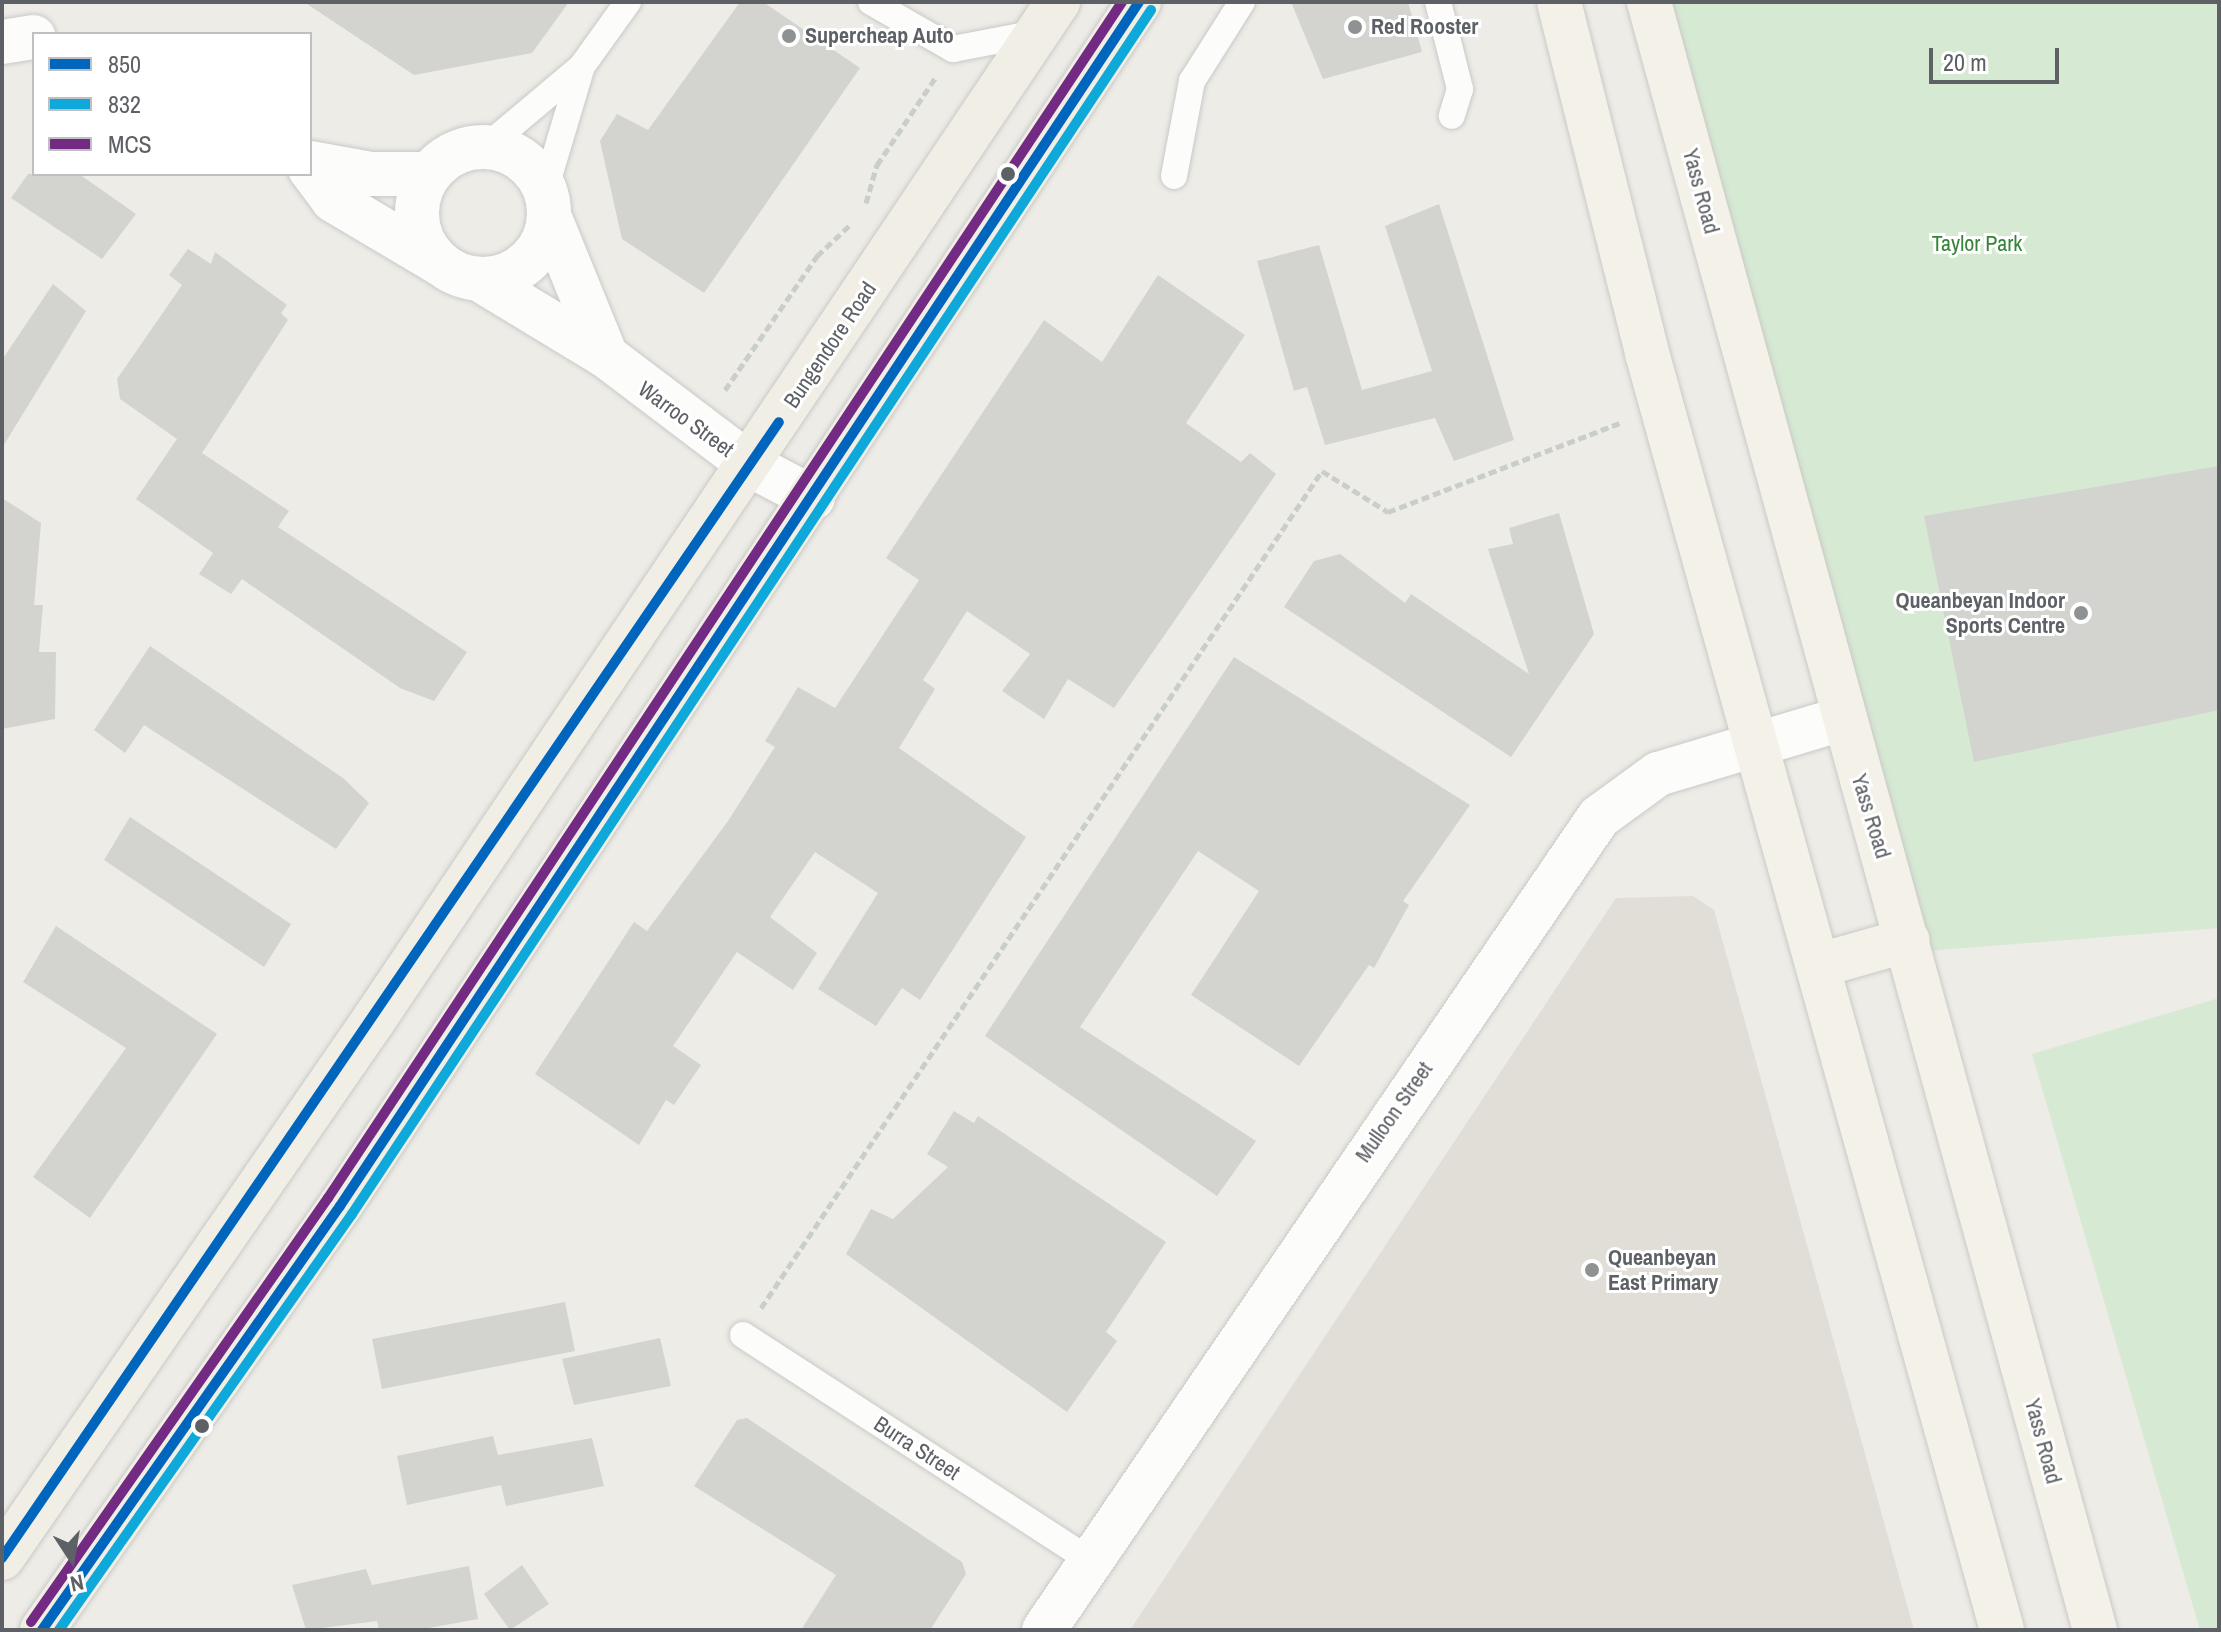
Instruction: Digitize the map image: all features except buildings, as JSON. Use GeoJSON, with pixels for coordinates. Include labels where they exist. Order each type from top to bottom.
{"type":"FeatureCollection","features":[{"type":"Feature","properties":{"kind":"highway"},"geometry":{"type":"LineString","coordinates":[[42,1630],[340,1206],[813,498],[1139,2]]}},
{"type":"Feature","properties":{"kind":"highway","name":"Bungendore Road"},"geometry":{"type":"LineString","coordinates":[[2,1558],[750,465],[1047,18]]}},
{"type":"Feature","properties":{"kind":"main road"},"geometry":{"type":"LineString","coordinates":[[1559,2],[1662,407],[1820,965],[2002,1630]]}},
{"type":"Feature","properties":{"kind":"main road","name":"Yass Road"},"geometry":{"type":"LineString","coordinates":[[1649,2],[1841,719],[1908,940],[2095,1630]]}},
{"type":"Feature","properties":{"kind":"main road"},"geometry":{"type":"LineString","coordinates":[[1820,965],[1908,940]]}},
{"type":"Feature","properties":{"kind":"street"},"geometry":{"type":"LineString","coordinates":[[2,42],[32,37]]}},
{"type":"Feature","properties":{"kind":"street"},"geometry":{"type":"LineString","coordinates":[[486,147],[521,156],[547,204],[533,257],[499,277],[461,272],[420,234],[417,215],[429,174],[444,159],[486,147]]}},
{"type":"Feature","properties":{"kind":"street","name":"Warroo Street"},"geometry":{"type":"LineString","coordinates":[[312,166],[372,174],[429,174]]}},
{"type":"Feature","properties":{"kind":"street","name":"Warroo Street"},"geometry":{"type":"LineString","coordinates":[[312,169],[333,200],[606,356],[697,429],[750,465],[813,498]]}},
{"type":"Feature","properties":{"kind":"street","name":"Warroo Street"},"geometry":{"type":"LineString","coordinates":[[547,204],[606,356]]}},
{"type":"Feature","properties":{"kind":"street","name":"Mulloon Street"},"geometry":{"type":"LineString","coordinates":[[1044,1630],[1587,831],[1643,781],[1756,743],[1841,719]]}},
{"type":"Feature","properties":{"kind":"lane"},"geometry":{"type":"LineString","coordinates":[[486,147],[582,66],[628,2]]}},
{"type":"Feature","properties":{"kind":"lane"},"geometry":{"type":"LineString","coordinates":[[871,2],[953,49],[1047,18]]}},
{"type":"Feature","properties":{"kind":"lane"},"geometry":{"type":"LineString","coordinates":[[1174,176],[1192,81],[1242,2]]}},
{"type":"Feature","properties":{"kind":"lane"},"geometry":{"type":"LineString","coordinates":[[1438,2],[1460,89],[1452,116]]}},
{"type":"Feature","properties":{"kind":"lane"},"geometry":{"type":"LineString","coordinates":[[547,204],[582,66]]}},
{"type":"Feature","properties":{"kind":"lane","name":"Burra Street"},"geometry":{"type":"LineString","coordinates":[[743,1335],[1091,1561]]}},
{"type":"Feature","properties":{"kind":"path"},"geometry":{"type":"LineString","coordinates":[[862,210],[877,165],[938,64]]}},
{"type":"Feature","properties":{"kind":"path"},"geometry":{"type":"LineString","coordinates":[[697,429],[817,256],[857,218]]}},
{"type":"Feature","properties":{"kind":"path"},"geometry":{"type":"LineString","coordinates":[[743,1335],[1322,471],[1388,512],[1662,407]]}},
{"type":"Feature","properties":{"kind":"shaded area","name":"Queanbeyan East Primary"},"geometry":{"type":"Polygon","coordinates":[[[1693,896],[1714,910],[1914,1630],[1130,1630],[1616,898],[1693,896]]]}},
{"type":"Feature","properties":{"kind":"green space","name":"Taylor Park"},"geometry":{"type":"Polygon","coordinates":[[[1656,2],[2219,2],[2219,928],[1926,951],[1656,2]]]}},
{"type":"Feature","properties":{"kind":"green space"},"geometry":{"type":"Polygon","coordinates":[[[2219,998],[2219,1630],[2200,1630],[2032,1054],[2219,998]]]}},
{"type":"Feature","properties":{"kind":"transit line","name":"MCS"},"geometry":{"type":"LineString","coordinates":[[31,1622],[328,1198],[1122,2]]}},
{"type":"Feature","properties":{"kind":"transit line","name":"850"},"geometry":{"type":"LineString","coordinates":[[42,1630],[340,1206],[1139,2]]}},
{"type":"Feature","properties":{"kind":"transit line","name":"832"},"geometry":{"type":"LineString","coordinates":[[59,1630],[352,1214],[1151,10]]}},
{"type":"Feature","properties":{"kind":"transit line","name":"850"},"geometry":{"type":"LineString","coordinates":[[2,1558],[779,422]]}},
{"type":"Feature","properties":{"kind":"place","name":"Red Rooster"},"geometry":{"type":"Point","coordinates":[1355,27]}},
{"type":"Feature","properties":{"kind":"place","name":"Supercheap Auto"},"geometry":{"type":"Point","coordinates":[789,36]}},
{"type":"Feature","properties":{"kind":"place","name":"Queanbeyan Indoor Sports Centre"},"geometry":{"type":"Point","coordinates":[2081,613]}},
{"type":"Feature","properties":{"kind":"place","name":"Queanbeyan East Primary"},"geometry":{"type":"Point","coordinates":[1592,1270]}}]}
